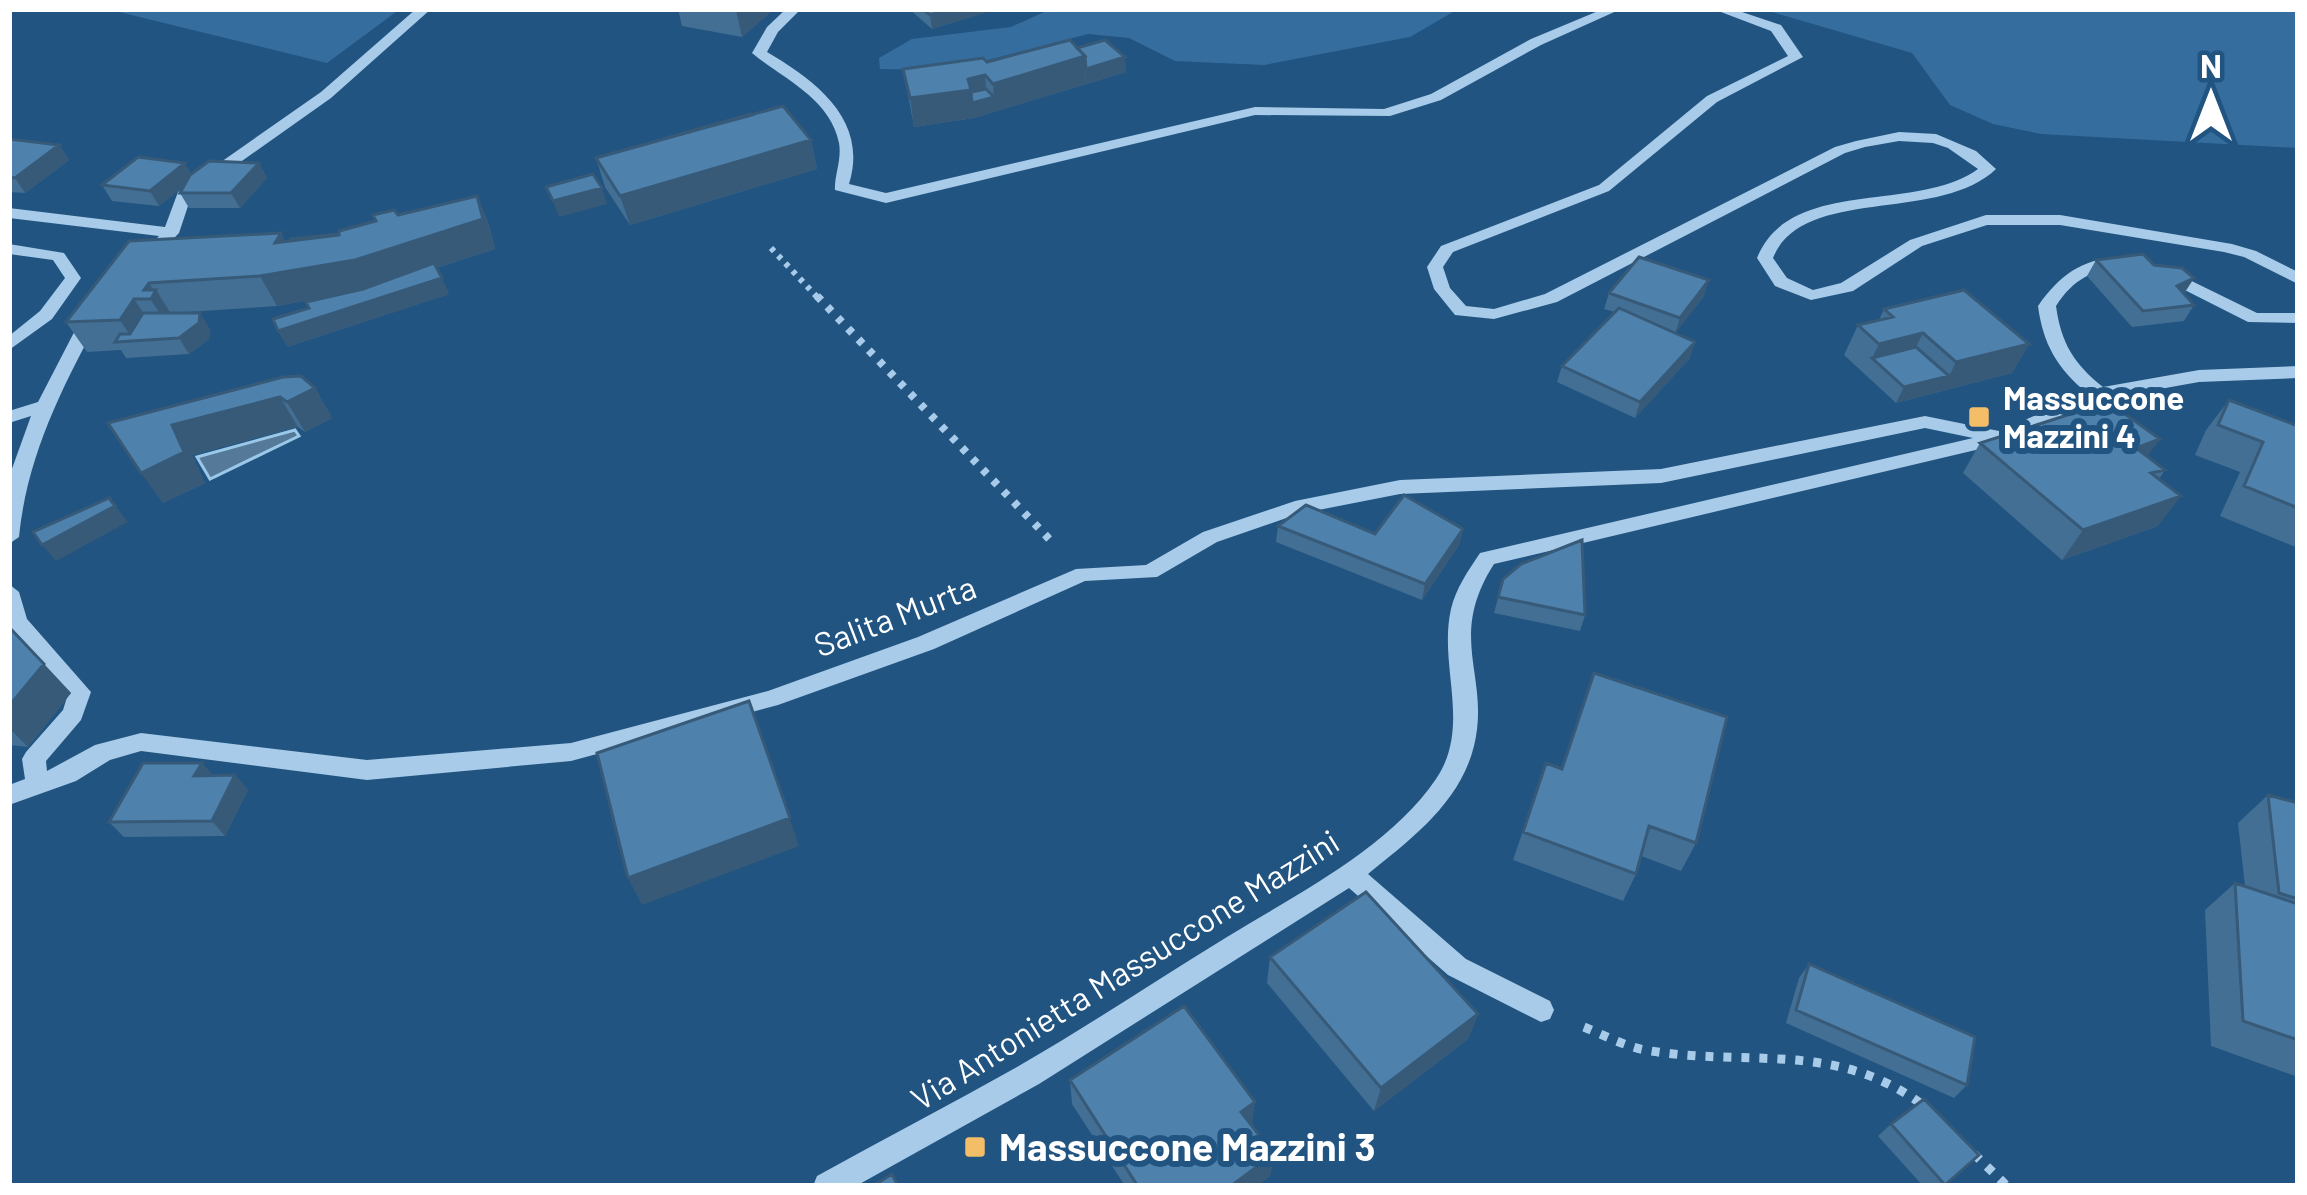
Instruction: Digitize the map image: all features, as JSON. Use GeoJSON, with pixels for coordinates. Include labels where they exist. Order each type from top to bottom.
{"type":"FeatureCollection","features":[{"type":"Feature","properties":{"kind":"street"},"geometry":{"type":"LineString","coordinates":[[125,278],[171,233],[184,195],[326,95],[424,9]]}},
{"type":"Feature","properties":{"kind":"street"},"geometry":{"type":"LineString","coordinates":[[794,9],[759,53],[796,74],[841,122],[851,165],[840,187],[886,198],[1256,110],[1385,113],[1436,97],[1536,41],[1614,9]]}},
{"type":"Feature","properties":{"kind":"street"},"geometry":{"type":"LineString","coordinates":[[1720,9],[1776,28],[1796,57],[1712,99],[1604,188],[1447,249],[1436,267],[1442,289],[1461,311],[1494,314],[1551,298],[1840,150],[1887,135],[1925,135],[1966,148],[1988,169],[1972,183],[1931,195],[1824,211],[1773,238],[1765,257],[1781,282],[1811,296],[1847,287],[1916,243],[1986,220],[2060,220],[2226,248],[2270,262],[2298,279]]}},
{"type":"Feature","properties":{"kind":"street"},"geometry":{"type":"LineString","coordinates":[[9,213],[171,233]]}},
{"type":"Feature","properties":{"kind":"street"},"geometry":{"type":"LineString","coordinates":[[9,249],[58,256],[73,278],[46,316],[9,345]]}},
{"type":"Feature","properties":{"kind":"street"},"geometry":{"type":"LineString","coordinates":[[2100,394],[2066,367],[2050,334],[2047,306],[2069,275],[2086,266],[2113,262],[2142,266],[2254,318],[2298,319]]}},
{"type":"Feature","properties":{"kind":"street"},"geometry":{"type":"LineString","coordinates":[[9,537],[10,505],[44,406],[95,308],[110,293]]}},
{"type":"Feature","properties":{"kind":"street","name":"Via Antonietta Massuccone Mazzini"},"geometry":{"type":"LineString","coordinates":[[826,1186],[1029,1075],[1350,874],[1394,838],[1453,773],[1462,750],[1457,614],[1462,592],[1487,558],[2001,438],[2100,394],[2199,376],[2298,372]]}},
{"type":"Feature","properties":{"kind":"street"},"geometry":{"type":"LineString","coordinates":[[9,417],[44,406]]}},
{"type":"Feature","properties":{"kind":"street","name":"Salita Murta"},"geometry":{"type":"LineString","coordinates":[[9,795],[68,774],[103,752],[141,742],[368,770],[571,752],[770,699],[926,643],[1083,574],[1150,572],[1210,537],[1295,508],[1400,487],[1661,476],[1925,422],[2001,438]]}},
{"type":"Feature","properties":{"kind":"street"},"geometry":{"type":"LineString","coordinates":[[9,592],[16,622],[80,692],[73,714],[34,759],[37,784]]}},
{"type":"Feature","properties":{"kind":"street"},"geometry":{"type":"LineString","coordinates":[[1350,874],[1457,967],[1541,1010]]}},
{"type":"Feature","properties":{"kind":"path"},"geometry":{"type":"LineString","coordinates":[[771,248],[1083,574]]}},
{"type":"Feature","properties":{"kind":"path"},"geometry":{"type":"LineString","coordinates":[[1541,1010],[1643,1050],[1837,1059],[1909,1092],[1935,1116]]}},
{"type":"Feature","properties":{"kind":"path"},"geometry":{"type":"LineString","coordinates":[[1964,1144],[2007,1186]]}},
{"type":"Feature","properties":{"kind":"shaded area"},"geometry":{"type":"Polygon","coordinates":[[[107,9],[400,9],[327,63],[107,9]]]}},
{"type":"Feature","properties":{"kind":"shaded area"},"geometry":{"type":"Polygon","coordinates":[[[1051,9],[1458,9],[1410,37],[1264,65],[1175,61],[1129,38],[1088,34],[949,70],[880,69],[879,58],[912,39],[1011,27],[1051,9]]]}},
{"type":"Feature","properties":{"kind":"shaded area"},"geometry":{"type":"Polygon","coordinates":[[[1762,9],[2298,9],[2298,148],[2041,134],[1993,124],[1950,105],[1912,53],[1762,9]]]}},
{"type":"Feature","properties":{"kind":"shaded area"},"geometry":{"type":"Polygon","coordinates":[[[295,430],[299,436],[210,479],[197,457],[295,430]]]}},
{"type":"Feature","properties":{"kind":"building"},"geometry":{"type":"Polygon","coordinates":[[[1070,40],[1085,56],[993,84],[985,75],[968,79],[971,90],[910,98],[903,69],[983,58],[987,62],[1070,40]]]}},
{"type":"Feature","properties":{"kind":"building"},"geometry":{"type":"Polygon","coordinates":[[[1105,40],[1125,57],[1086,69],[1085,56],[1077,48],[1105,40]]]}},
{"type":"Feature","properties":{"kind":"building"},"geometry":{"type":"Polygon","coordinates":[[[986,89],[994,97],[972,103],[971,92],[986,89]]]}},
{"type":"Feature","properties":{"kind":"building"},"geometry":{"type":"Polygon","coordinates":[[[783,106],[811,140],[620,196],[596,158],[783,106]]]}},
{"type":"Feature","properties":{"kind":"building"},"geometry":{"type":"Polygon","coordinates":[[[9,139],[59,145],[15,178],[9,177],[9,139]]]}},
{"type":"Feature","properties":{"kind":"building"},"geometry":{"type":"Polygon","coordinates":[[[138,157],[185,163],[150,191],[102,185],[138,157]]]}},
{"type":"Feature","properties":{"kind":"building"},"geometry":{"type":"Polygon","coordinates":[[[209,161],[259,163],[231,193],[180,193],[190,175],[209,161]]]}},
{"type":"Feature","properties":{"kind":"building"},"geometry":{"type":"Polygon","coordinates":[[[593,174],[602,188],[553,201],[546,187],[593,174]]]}},
{"type":"Feature","properties":{"kind":"building"},"geometry":{"type":"Polygon","coordinates":[[[477,196],[483,219],[355,260],[260,276],[149,283],[144,290],[156,290],[151,299],[134,299],[120,320],[66,322],[129,241],[281,233],[275,243],[339,235],[339,231],[376,221],[373,215],[394,210],[398,215],[477,196]]]}},
{"type":"Feature","properties":{"kind":"building"},"geometry":{"type":"Polygon","coordinates":[[[2143,254],[2154,265],[2182,268],[2194,278],[2177,286],[2194,305],[2143,311],[2096,260],[2143,254]]]}},
{"type":"Feature","properties":{"kind":"building"},"geometry":{"type":"Polygon","coordinates":[[[1639,257],[1709,280],[1680,318],[1609,293],[1639,257]]]}},
{"type":"Feature","properties":{"kind":"building"},"geometry":{"type":"Polygon","coordinates":[[[434,263],[442,278],[278,331],[273,319],[309,308],[306,302],[363,289],[434,263]]]}},
{"type":"Feature","properties":{"kind":"building"},"geometry":{"type":"Polygon","coordinates":[[[1964,290],[2029,344],[1956,362],[1923,333],[1879,344],[1858,325],[1893,317],[1884,309],[1964,290]]]}},
{"type":"Feature","properties":{"kind":"building"},"geometry":{"type":"Polygon","coordinates":[[[1619,308],[1695,342],[1640,402],[1562,366],[1619,308]]]}},
{"type":"Feature","properties":{"kind":"building"},"geometry":{"type":"Polygon","coordinates":[[[143,313],[200,313],[199,323],[179,338],[115,342],[120,334],[130,334],[143,313]]]}},
{"type":"Feature","properties":{"kind":"building"},"geometry":{"type":"Polygon","coordinates":[[[1916,347],[1949,376],[1904,387],[1872,358],[1916,347]]]}},
{"type":"Feature","properties":{"kind":"building"},"geometry":{"type":"Polygon","coordinates":[[[301,376],[315,388],[287,402],[280,397],[172,425],[184,452],[141,473],[108,423],[283,377],[301,376]]]}},
{"type":"Feature","properties":{"kind":"building"},"geometry":{"type":"Polygon","coordinates":[[[2229,400],[2298,426],[2298,508],[2244,486],[2263,442],[2218,425],[2229,400]]]}},
{"type":"Feature","properties":{"kind":"building"},"geometry":{"type":"Polygon","coordinates":[[[2108,402],[2160,439],[2136,448],[2165,470],[2151,473],[2181,496],[2083,530],[1980,443],[2108,402]]]}},
{"type":"Feature","properties":{"kind":"building"},"geometry":{"type":"Polygon","coordinates":[[[1404,495],[1463,529],[1425,584],[1278,526],[1306,505],[1375,534],[1404,495]]]}},
{"type":"Feature","properties":{"kind":"building"},"geometry":{"type":"Polygon","coordinates":[[[109,498],[115,506],[42,545],[33,532],[109,498]]]}},
{"type":"Feature","properties":{"kind":"building"},"geometry":{"type":"Polygon","coordinates":[[[1582,540],[1585,615],[1498,597],[1503,579],[1521,564],[1582,540]]]}},
{"type":"Feature","properties":{"kind":"building"},"geometry":{"type":"Polygon","coordinates":[[[9,627],[44,664],[9,706],[9,627]]]}},
{"type":"Feature","properties":{"kind":"building"},"geometry":{"type":"Polygon","coordinates":[[[1594,673],[1727,717],[1696,843],[1649,826],[1636,874],[1523,832],[1546,763],[1562,769],[1594,673]]]}},
{"type":"Feature","properties":{"kind":"building"},"geometry":{"type":"Polygon","coordinates":[[[749,701],[790,818],[628,878],[597,753],[749,701]]]}},
{"type":"Feature","properties":{"kind":"building"},"geometry":{"type":"Polygon","coordinates":[[[143,763],[202,763],[194,776],[235,775],[212,821],[109,822],[143,763]]]}},
{"type":"Feature","properties":{"kind":"building"},"geometry":{"type":"Polygon","coordinates":[[[2268,795],[2298,803],[2298,899],[2279,893],[2268,795]]]}},
{"type":"Feature","properties":{"kind":"building"},"geometry":{"type":"Polygon","coordinates":[[[2235,883],[2298,904],[2298,1040],[2243,1021],[2235,883]]]}},
{"type":"Feature","properties":{"kind":"building"},"geometry":{"type":"Polygon","coordinates":[[[1366,892],[1478,1014],[1381,1088],[1270,957],[1366,892]]]}},
{"type":"Feature","properties":{"kind":"building"},"geometry":{"type":"Polygon","coordinates":[[[1809,964],[1975,1037],[1967,1085],[1796,1010],[1809,964]]]}},
{"type":"Feature","properties":{"kind":"building"},"geometry":{"type":"Polygon","coordinates":[[[1184,1006],[1255,1102],[1241,1112],[1274,1154],[1231,1186],[1135,1186],[1070,1080],[1184,1006]]]}},
{"type":"Feature","properties":{"kind":"building"},"geometry":{"type":"Polygon","coordinates":[[[1924,1099],[1979,1155],[1945,1185],[1891,1124],[1924,1099]]]}},
{"type":"Feature","properties":{"kind":"building"},"geometry":{"type":"Polygon","coordinates":[[[892,1174],[898,1186],[873,1186],[892,1174]]]}},
{"type":"Feature","properties":{"kind":"place","name":"Massuccone Mazzini 4"},"geometry":{"type":"Point","coordinates":[1979,417]}},
{"type":"Feature","properties":{"kind":"place","name":"Massuccone Mazzini 3"},"geometry":{"type":"Point","coordinates":[975,1147]}}]}
